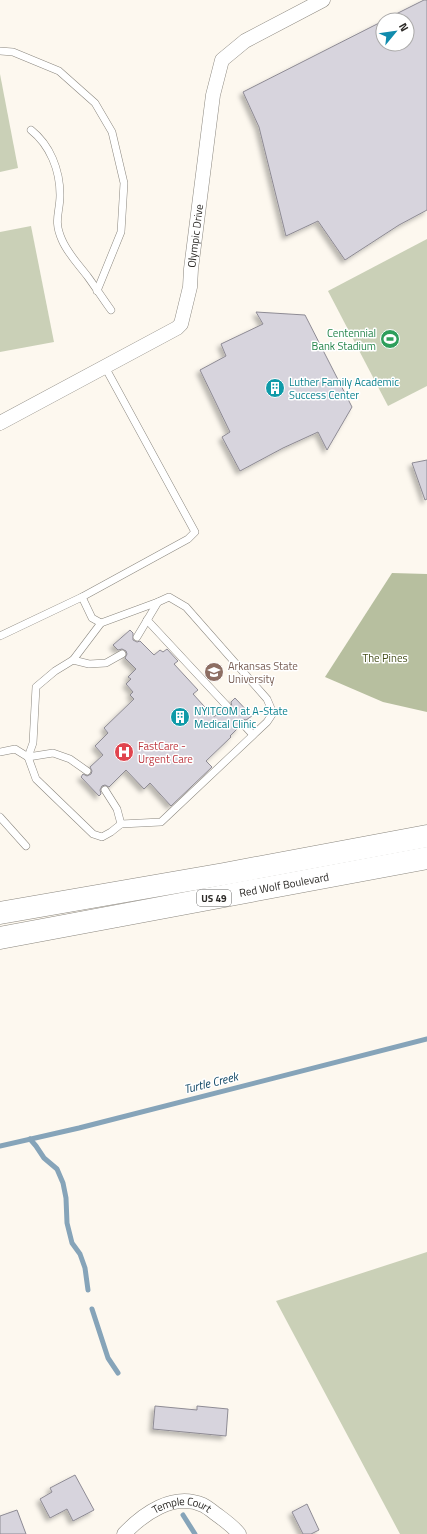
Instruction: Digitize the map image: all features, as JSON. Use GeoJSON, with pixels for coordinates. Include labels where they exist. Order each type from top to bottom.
{"type":"FeatureCollection","features":[{"type":"Feature","properties":{"kind":"highway","name":"Red Wolf Boulevard"},"geometry":{"type":"LineString","coordinates":[[0,913],[224,874],[427,836]]}},
{"type":"Feature","properties":{"kind":"highway","name":"Red Wolf Boulevard"},"geometry":{"type":"LineString","coordinates":[[0,938],[427,858]]}},
{"type":"Feature","properties":{"kind":"street","name":"Olympic Drive"},"geometry":{"type":"LineString","coordinates":[[0,423],[177,328],[181,324],[190,287],[213,95],[222,60],[245,41],[323,0]]}},
{"type":"Feature","properties":{"kind":"street","name":"Temple Court"},"geometry":{"type":"LineString","coordinates":[[124,1534],[135,1522],[145,1515],[161,1506],[180,1502],[203,1506],[228,1522],[239,1534]]}},
{"type":"Feature","properties":{"kind":"lane"},"geometry":{"type":"LineString","coordinates":[[0,51],[13,52],[59,72],[95,103],[112,132],[124,183],[121,232],[97,291]]}},
{"type":"Feature","properties":{"kind":"lane"},"geometry":{"type":"LineString","coordinates":[[31,130],[46,145],[57,169],[60,195],[56,220],[62,240],[70,255],[111,310]]}},
{"type":"Feature","properties":{"kind":"lane"},"geometry":{"type":"LineString","coordinates":[[0,636],[82,597],[188,539],[195,532],[105,367]]}},
{"type":"Feature","properties":{"kind":"lane"},"geometry":{"type":"LineString","coordinates":[[82,597],[92,618],[101,623]]}},
{"type":"Feature","properties":{"kind":"lane"},"geometry":{"type":"LineString","coordinates":[[0,752],[15,749],[28,757],[36,779],[93,834],[102,837],[111,832],[120,824],[161,822],[267,722],[274,713],[267,699],[186,607],[169,597],[101,623],[73,660],[55,671],[36,687],[33,743],[28,757]]}},
{"type":"Feature","properties":{"kind":"lane"},"geometry":{"type":"LineString","coordinates":[[137,637],[158,602]]}},
{"type":"Feature","properties":{"kind":"lane"},"geometry":{"type":"LineString","coordinates":[[147,620],[227,706]]}},
{"type":"Feature","properties":{"kind":"lane"},"geometry":{"type":"LineString","coordinates":[[73,660],[89,664],[106,663],[122,654]]}},
{"type":"Feature","properties":{"kind":"lane"},"geometry":{"type":"LineString","coordinates":[[243,724],[253,735]]}},
{"type":"Feature","properties":{"kind":"lane"},"geometry":{"type":"LineString","coordinates":[[28,757],[54,753],[70,759],[86,771]]}},
{"type":"Feature","properties":{"kind":"lane"},"geometry":{"type":"LineString","coordinates":[[105,790],[117,809],[120,824]]}},
{"type":"Feature","properties":{"kind":"lane"},"geometry":{"type":"LineString","coordinates":[[0,817],[26,846]]}},
{"type":"Feature","properties":{"kind":"green space"},"geometry":{"type":"Polygon","coordinates":[[[0,74],[18,168],[0,172],[0,74]]]}},
{"type":"Feature","properties":{"kind":"green space"},"geometry":{"type":"Polygon","coordinates":[[[31,226],[54,342],[0,352],[0,232],[31,226]]]}},
{"type":"Feature","properties":{"kind":"green space","name":"Centennial Bank Stadium"},"geometry":{"type":"Polygon","coordinates":[[[427,239],[427,386],[388,406],[328,291],[427,239]]]}},
{"type":"Feature","properties":{"kind":"green space","name":"The Pines"},"geometry":{"type":"Polygon","coordinates":[[[392,573],[427,574],[427,712],[383,702],[325,677],[392,573]]]}},
{"type":"Feature","properties":{"kind":"green space"},"geometry":{"type":"Polygon","coordinates":[[[427,1252],[427,1534],[400,1534],[276,1301],[427,1252]]]}},
{"type":"Feature","properties":{"kind":"building"},"geometry":{"type":"Polygon","coordinates":[[[424,0],[427,0],[427,210],[399,225],[345,260],[318,221],[286,236],[259,127],[243,92],[375,25],[375,52],[415,52],[415,12],[400,12],[424,0]]]}},
{"type":"Feature","properties":{"kind":"building","name":"Luther Family Academic Success Center"},"geometry":{"type":"Polygon","coordinates":[[[256,312],[305,315],[352,407],[327,450],[318,432],[283,448],[240,471],[222,437],[230,432],[200,370],[226,356],[221,344],[263,324],[256,312]]]}},
{"type":"Feature","properties":{"kind":"building"},"geometry":{"type":"Polygon","coordinates":[[[427,460],[427,499],[425,500],[412,463],[427,460]]]}},
{"type":"Feature","properties":{"kind":"building","name":"NYITCOM at A-State Medical Clinic"},"geometry":{"type":"Polygon","coordinates":[[[130,630],[133,633],[133,640],[137,642],[140,641],[154,655],[160,650],[163,652],[167,649],[178,661],[174,664],[198,690],[193,694],[214,717],[223,709],[226,711],[230,710],[232,707],[231,702],[235,698],[252,716],[246,720],[242,719],[239,721],[239,727],[230,736],[231,737],[206,761],[212,767],[171,806],[150,783],[144,789],[126,770],[109,787],[105,785],[102,786],[100,790],[101,794],[99,796],[81,777],[83,774],[87,776],[91,774],[92,771],[90,767],[103,755],[95,746],[108,733],[104,728],[134,699],[130,695],[133,692],[126,684],[131,679],[128,677],[136,669],[125,658],[127,654],[126,651],[122,649],[118,650],[113,645],[130,630]]]}},
{"type":"Feature","properties":{"kind":"building"},"geometry":{"type":"Polygon","coordinates":[[[155,1406],[197,1410],[197,1406],[228,1409],[226,1436],[153,1429],[155,1406]]]}},
{"type":"Feature","properties":{"kind":"building"},"geometry":{"type":"Polygon","coordinates":[[[75,1475],[94,1510],[73,1521],[67,1509],[50,1518],[40,1499],[52,1492],[50,1488],[75,1475]]]}},
{"type":"Feature","properties":{"kind":"building"},"geometry":{"type":"Polygon","coordinates":[[[307,1504],[319,1530],[311,1534],[303,1534],[292,1512],[307,1504]]]}},
{"type":"Feature","properties":{"kind":"building"},"geometry":{"type":"Polygon","coordinates":[[[17,1510],[26,1534],[0,1534],[0,1516],[17,1510]]]}},
{"type":"Feature","properties":{"kind":"waterway","name":"Turtle Creek"},"geometry":{"type":"LineString","coordinates":[[0,1146],[79,1128],[427,1039]]}},
{"type":"Feature","properties":{"kind":"waterway"},"geometry":{"type":"LineString","coordinates":[[30,1139],[44,1158],[57,1169],[63,1183],[66,1198],[67,1223],[72,1243],[80,1254],[85,1268],[88,1290]]}},
{"type":"Feature","properties":{"kind":"waterway"},"geometry":{"type":"LineString","coordinates":[[92,1309],[108,1358],[118,1373]]}},
{"type":"Feature","properties":{"kind":"waterway"},"geometry":{"type":"LineString","coordinates":[[183,1515],[195,1534]]}},
{"type":"Feature","properties":{"kind":"place","name":"Centennial Bank Stadium"},"geometry":{"type":"Point","coordinates":[390,339]}},
{"type":"Feature","properties":{"kind":"place","name":"Luther Family Academic Success Center"},"geometry":{"type":"Point","coordinates":[275,388]}},
{"type":"Feature","properties":{"kind":"place","name":"Arkansas State University"},"geometry":{"type":"Point","coordinates":[214,672]}},
{"type":"Feature","properties":{"kind":"place","name":"NYITCOM at A-State Medical Clinic"},"geometry":{"type":"Point","coordinates":[180,717]}},
{"type":"Feature","properties":{"kind":"place","name":"FastCare - Urgent Care"},"geometry":{"type":"Point","coordinates":[124,752]}}]}
